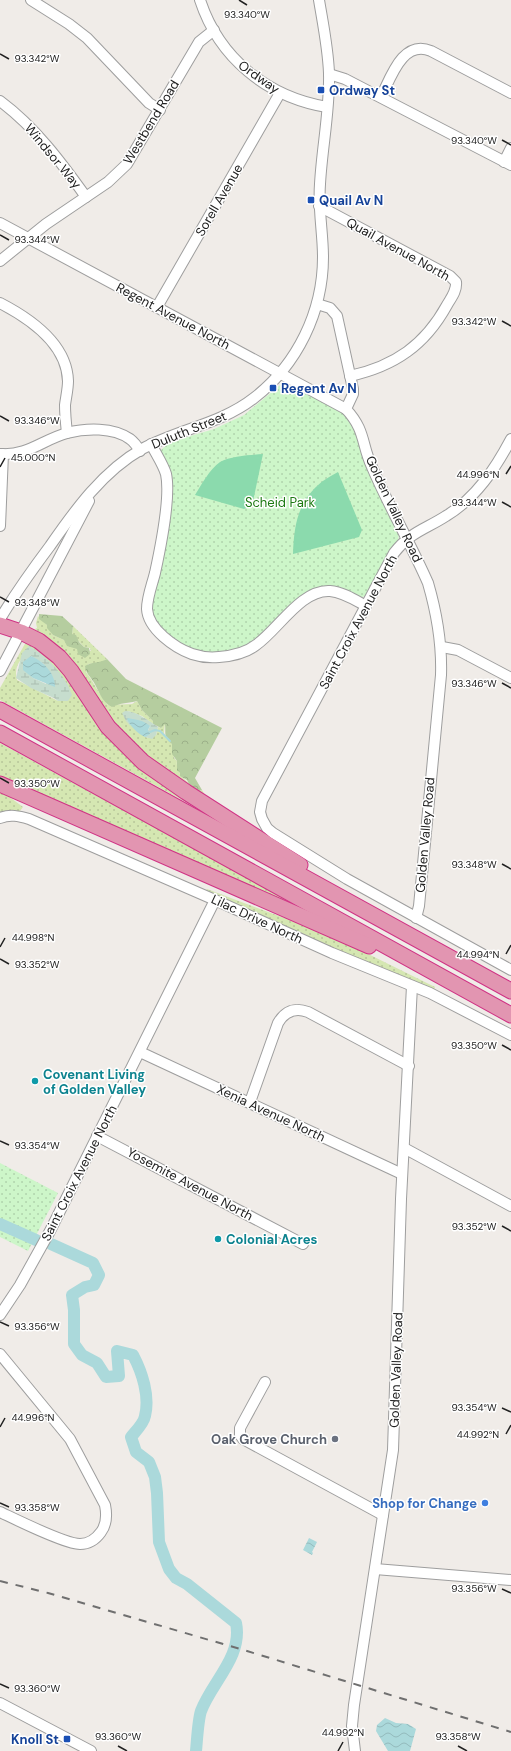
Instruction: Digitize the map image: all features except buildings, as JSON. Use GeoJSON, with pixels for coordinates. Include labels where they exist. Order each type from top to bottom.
{"type":"FeatureCollection","features":[{"type":"Feature","properties":{"kind":"highway"},"geometry":{"type":"LineString","coordinates":[[0,625],[21,632],[39,641],[63,661],[108,727],[143,762],[180,788],[318,876],[362,910]]}},
{"type":"Feature","properties":{"kind":"highway"},"geometry":{"type":"LineString","coordinates":[[2,711],[511,991]]}},
{"type":"Feature","properties":{"kind":"highway"},"geometry":{"type":"LineString","coordinates":[[0,733],[511,1015]]}},
{"type":"Feature","properties":{"kind":"highway"},"geometry":{"type":"LineString","coordinates":[[0,785],[313,921],[364,944],[431,978],[491,1004]]}},
{"type":"Feature","properties":{"kind":"street"},"geometry":{"type":"LineString","coordinates":[[31,0],[69,24],[87,38],[149,102],[160,110]]}},
{"type":"Feature","properties":{"kind":"street","name":"Ordway"},"geometry":{"type":"LineString","coordinates":[[200,0],[214,30],[228,52],[240,65],[257,79],[280,93],[308,103],[327,107]]}},
{"type":"Feature","properties":{"kind":"street"},"geometry":{"type":"LineString","coordinates":[[319,0],[329,74],[319,206],[323,257],[316,304],[330,308],[337,316],[353,394],[346,409]]}},
{"type":"Feature","properties":{"kind":"street","name":"Westbend Road"},"geometry":{"type":"LineString","coordinates":[[0,261],[29,238],[108,182],[127,164],[199,42],[214,30]]}},
{"type":"Feature","properties":{"kind":"street"},"geometry":{"type":"LineString","coordinates":[[381,96],[400,60],[406,54],[418,48],[431,51],[511,93]]}},
{"type":"Feature","properties":{"kind":"street"},"geometry":{"type":"LineString","coordinates":[[329,74],[345,79],[381,96],[507,164],[511,148]]}},
{"type":"Feature","properties":{"kind":"street","name":"Sorell Avenue"},"geometry":{"type":"LineString","coordinates":[[157,307],[280,93]]}},
{"type":"Feature","properties":{"kind":"street","name":"Windsor Way"},"geometry":{"type":"LineString","coordinates":[[0,101],[25,121],[46,144],[86,197]]}},
{"type":"Feature","properties":{"kind":"street","name":"Quail Avenue North"},"geometry":{"type":"LineString","coordinates":[[319,206],[450,276],[456,282],[455,290],[437,322],[415,346],[399,358],[384,366],[350,376]]}},
{"type":"Feature","properties":{"kind":"street","name":"Regent Avenue North"},"geometry":{"type":"LineString","coordinates":[[0,223],[346,409]]}},
{"type":"Feature","properties":{"kind":"street"},"geometry":{"type":"LineString","coordinates":[[0,303],[27,319],[40,330],[61,356],[66,368],[68,380],[65,406],[67,433]]}},
{"type":"Feature","properties":{"kind":"street","name":"Duluth Street"},"geometry":{"type":"LineString","coordinates":[[0,619],[38,561],[75,510],[118,466],[151,444],[214,422],[254,399],[280,373],[295,354],[304,338],[316,304]]}},
{"type":"Feature","properties":{"kind":"street","name":"Golden Valley Road"},"geometry":{"type":"LineString","coordinates":[[346,409],[354,418],[362,432],[372,467],[428,583],[434,604],[442,647],[441,675],[419,906],[416,918]]}},
{"type":"Feature","properties":{"kind":"street"},"geometry":{"type":"LineString","coordinates":[[0,526],[2,454],[22,452],[67,433],[101,429],[126,437],[140,450]]}},
{"type":"Feature","properties":{"kind":"street","name":"Saint Croix Avenue North"},"geometry":{"type":"LineString","coordinates":[[416,918],[347,879],[268,828],[262,819],[260,812],[262,801],[394,553],[414,533],[447,516],[467,500],[492,471],[511,438]]}},
{"type":"Feature","properties":{"kind":"street"},"geometry":{"type":"LineString","coordinates":[[151,444],[165,473],[167,489],[159,556],[147,608],[152,622],[168,640],[193,655],[209,658],[226,657],[241,653],[256,645],[303,601],[317,593],[323,591],[336,592],[366,606]]}},
{"type":"Feature","properties":{"kind":"street","name":"Duluth Street"},"geometry":{"type":"LineString","coordinates":[[0,671],[93,492]]}},
{"type":"Feature","properties":{"kind":"street"},"geometry":{"type":"LineString","coordinates":[[442,647],[458,650],[511,678]]}},
{"type":"Feature","properties":{"kind":"street","name":"Lilac Drive North"},"geometry":{"type":"LineString","coordinates":[[0,818],[16,816],[29,819],[215,900],[332,954],[445,1000],[511,1035]]}},
{"type":"Feature","properties":{"kind":"street","name":"Saint Croix Avenue North"},"geometry":{"type":"LineString","coordinates":[[0,1315],[20,1285],[36,1256],[140,1052],[215,900]]}},
{"type":"Feature","properties":{"kind":"street"},"geometry":{"type":"LineString","coordinates":[[416,918],[511,970]]}},
{"type":"Feature","properties":{"kind":"street","name":"Golden Valley Road"},"geometry":{"type":"LineString","coordinates":[[355,1751],[352,1726],[354,1705],[393,1450],[402,1174],[409,1066],[412,986]]}},
{"type":"Feature","properties":{"kind":"street"},"geometry":{"type":"LineString","coordinates":[[250,1102],[278,1023],[282,1016],[294,1010],[308,1012],[409,1066]]}},
{"type":"Feature","properties":{"kind":"street","name":"Xenia Avenue North"},"geometry":{"type":"LineString","coordinates":[[140,1052],[250,1102],[304,1130],[340,1144],[402,1174]]}},
{"type":"Feature","properties":{"kind":"street","name":"Yosemite Avenue North"},"geometry":{"type":"LineString","coordinates":[[97,1136],[303,1244]]}},
{"type":"Feature","properties":{"kind":"street"},"geometry":{"type":"LineString","coordinates":[[404,1148],[511,1206]]}},
{"type":"Feature","properties":{"kind":"street"},"geometry":{"type":"LineString","coordinates":[[0,1354],[70,1439],[104,1506],[106,1514],[102,1530],[97,1537],[87,1543],[75,1544],[0,1512]]}},
{"type":"Feature","properties":{"kind":"street"},"geometry":{"type":"LineString","coordinates":[[265,1382],[240,1428],[240,1435],[243,1439],[383,1514]]}},
{"type":"Feature","properties":{"kind":"street"},"geometry":{"type":"LineString","coordinates":[[375,1569],[511,1580]]}},
{"type":"Feature","properties":{"kind":"street"},"geometry":{"type":"LineString","coordinates":[[0,1703],[79,1748],[91,1751]]}},
{"type":"Feature","properties":{"kind":"green space","name":"Scheid Park"},"geometry":{"type":"Polygon","coordinates":[[[285,381],[344,414],[352,422],[399,534],[398,541],[367,595],[360,598],[329,587],[242,648],[218,653],[193,651],[159,626],[153,616],[152,610],[152,603],[166,535],[161,450],[170,442],[214,429],[244,415],[285,381]]]}},
{"type":"Feature","properties":{"kind":"green space"},"geometry":{"type":"Polygon","coordinates":[[[263,454],[252,506],[244,509],[195,495],[209,473],[220,462],[235,457],[263,454]]]}},
{"type":"Feature","properties":{"kind":"green space"},"geometry":{"type":"Polygon","coordinates":[[[338,472],[362,530],[359,537],[293,554],[294,535],[298,517],[305,501],[310,493],[319,484],[338,472]]]}},
{"type":"Feature","properties":{"kind":"green space"},"geometry":{"type":"Polygon","coordinates":[[[39,614],[62,616],[73,626],[72,634],[76,635],[79,642],[84,647],[89,648],[90,654],[85,658],[78,654],[77,649],[67,646],[64,640],[53,635],[47,628],[47,625],[39,619],[39,614]]]}},
{"type":"Feature","properties":{"kind":"green space"},"geometry":{"type":"Polygon","coordinates":[[[38,616],[47,625],[53,635],[78,649],[91,651],[90,648],[84,647],[72,634],[73,626],[107,659],[100,663],[88,664],[86,672],[99,693],[108,705],[132,704],[137,701],[142,710],[153,721],[153,724],[142,716],[128,711],[142,735],[148,738],[156,735],[158,727],[161,728],[165,723],[164,733],[166,738],[172,744],[178,771],[184,779],[199,791],[202,790],[209,801],[145,760],[35,629],[37,628],[36,623],[38,616]]]}},
{"type":"Feature","properties":{"kind":"green space"},"geometry":{"type":"Polygon","coordinates":[[[26,642],[34,646],[55,663],[98,718],[224,823],[0,700],[0,688],[26,642]],[[33,649],[29,652],[22,658],[17,666],[17,680],[58,701],[44,658],[33,649]]]}},
{"type":"Feature","properties":{"kind":"green space"},"geometry":{"type":"Polygon","coordinates":[[[29,646],[36,650],[55,667],[61,674],[72,695],[68,701],[58,701],[31,688],[16,678],[22,653],[29,646]],[[31,656],[23,668],[33,678],[46,684],[44,664],[31,656]]]}},
{"type":"Feature","properties":{"kind":"green space"},"geometry":{"type":"Polygon","coordinates":[[[107,659],[126,679],[222,728],[195,778],[202,790],[199,791],[180,776],[180,773],[177,770],[177,761],[172,754],[172,744],[166,737],[165,724],[161,728],[153,724],[153,721],[142,710],[137,701],[112,707],[105,702],[85,666],[107,659]]]}},
{"type":"Feature","properties":{"kind":"green space"},"geometry":{"type":"Polygon","coordinates":[[[125,711],[137,714],[158,727],[156,735],[152,739],[145,737],[150,726],[130,725],[132,728],[126,721],[122,713],[125,711]]]}},
{"type":"Feature","properties":{"kind":"green space"},"geometry":{"type":"Polygon","coordinates":[[[0,743],[310,912],[0,779],[0,743]]]}},
{"type":"Feature","properties":{"kind":"green space"},"geometry":{"type":"Polygon","coordinates":[[[0,790],[23,807],[20,811],[0,814],[0,790]]]}},
{"type":"Feature","properties":{"kind":"green space"},"geometry":{"type":"Polygon","coordinates":[[[207,889],[287,919],[354,947],[435,987],[434,990],[328,947],[206,891],[207,889]]]}},
{"type":"Feature","properties":{"kind":"green space"},"geometry":{"type":"Polygon","coordinates":[[[0,1163],[58,1193],[28,1251],[0,1237],[0,1163]]]}},
{"type":"Feature","properties":{"kind":"water"},"geometry":{"type":"Polygon","coordinates":[[[31,656],[48,668],[53,677],[55,687],[33,678],[23,670],[23,662],[31,656]]]}},
{"type":"Feature","properties":{"kind":"water"},"geometry":{"type":"Polygon","coordinates":[[[127,719],[145,722],[150,726],[148,730],[150,734],[145,737],[139,734],[130,725],[127,719]]]}},
{"type":"Feature","properties":{"kind":"water"},"geometry":{"type":"Polygon","coordinates":[[[309,1538],[317,1542],[312,1555],[303,1550],[309,1538]]]}},
{"type":"Feature","properties":{"kind":"water"},"geometry":{"type":"Polygon","coordinates":[[[385,1718],[396,1723],[408,1724],[416,1729],[410,1751],[388,1751],[376,1731],[377,1725],[385,1718]]]}},
{"type":"Feature","properties":{"kind":"waterway"},"geometry":{"type":"LineString","coordinates":[[150,732],[155,730],[160,731],[170,741]]}},
{"type":"Feature","properties":{"kind":"waterway"},"geometry":{"type":"LineString","coordinates":[[0,1224],[36,1240]]}},
{"type":"Feature","properties":{"kind":"waterway"},"geometry":{"type":"LineString","coordinates":[[51,1244],[93,1263],[99,1275],[94,1285],[85,1287],[72,1295],[74,1310],[74,1344],[82,1355],[97,1363],[106,1377],[119,1376],[117,1351],[133,1355],[139,1369],[146,1392],[146,1408],[145,1416],[140,1427],[131,1437],[136,1452],[149,1462],[155,1477],[159,1542],[169,1569],[176,1578],[187,1584],[236,1623],[237,1635],[231,1658],[201,1711],[198,1725],[196,1751]]}},
{"type":"Feature","properties":{"kind":"railway"},"geometry":{"type":"LineString","coordinates":[[0,1581],[48,1593],[247,1651],[511,1732]]}},
{"type":"Feature","properties":{"kind":"place","name":"Ordway St"},"geometry":{"type":"Point","coordinates":[321,90]}},
{"type":"Feature","properties":{"kind":"place","name":"Quail Av N"},"geometry":{"type":"Point","coordinates":[311,200]}},
{"type":"Feature","properties":{"kind":"place","name":"Regent Av N"},"geometry":{"type":"Point","coordinates":[273,388]}},
{"type":"Feature","properties":{"kind":"place","name":"Covenant Living of Golden Valley"},"geometry":{"type":"Point","coordinates":[35,1081]}},
{"type":"Feature","properties":{"kind":"place","name":"Colonial Acres"},"geometry":{"type":"Point","coordinates":[218,1239]}},
{"type":"Feature","properties":{"kind":"place","name":"Oak Grove Church"},"geometry":{"type":"Point","coordinates":[335,1439]}},
{"type":"Feature","properties":{"kind":"place","name":"Shop for Change"},"geometry":{"type":"Point","coordinates":[485,1503]}},
{"type":"Feature","properties":{"kind":"place","name":"Knoll St"},"geometry":{"type":"Point","coordinates":[67,1739]}}]}
